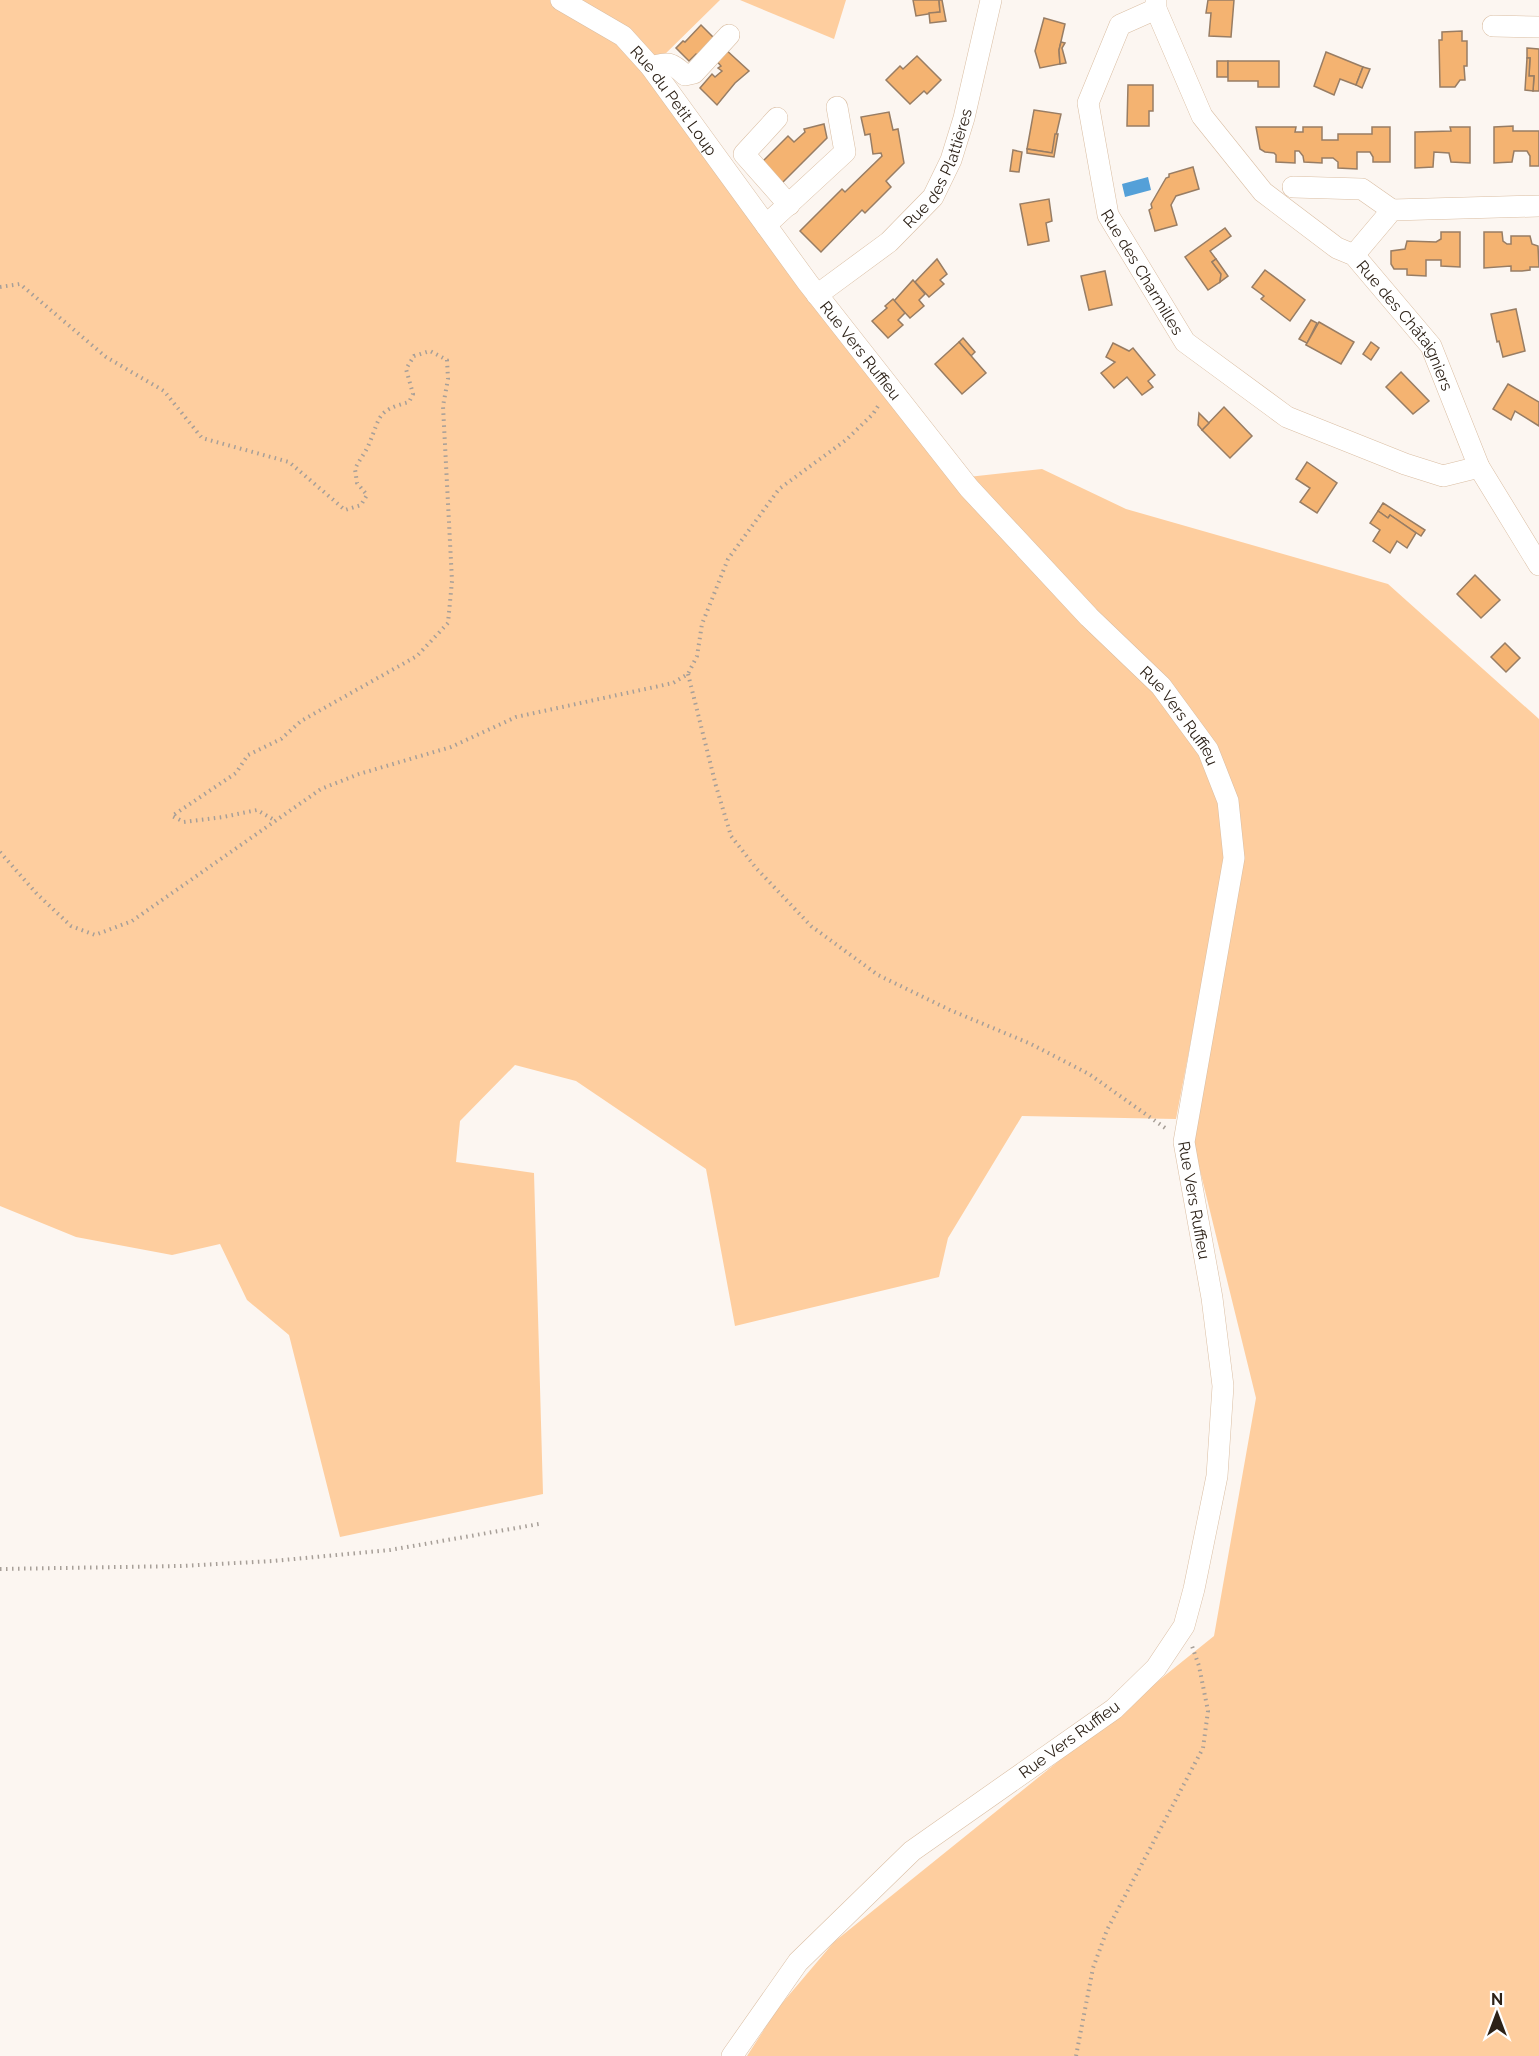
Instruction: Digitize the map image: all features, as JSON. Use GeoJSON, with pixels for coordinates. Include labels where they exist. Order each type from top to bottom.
{"type":"FeatureCollection","features":[{"type":"Feature","properties":{"kind":"street","name":"Rue du Petit Loup"},"geometry":{"type":"LineString","coordinates":[[561,0],[623,36],[651,67],[818,295]]}},
{"type":"Feature","properties":{"kind":"street","name":"Rue des Plattières"},"geometry":{"type":"LineString","coordinates":[[818,295],[889,242],[933,197],[951,160],[964,118],[991,0]]}},
{"type":"Feature","properties":{"kind":"street","name":"Rue des Châtaigniers"},"geometry":{"type":"LineString","coordinates":[[1156,4],[1202,116],[1263,192],[1337,248],[1354,255],[1431,346],[1479,466],[1539,565]]}},
{"type":"Feature","properties":{"kind":"street","name":"Rue des Charmilles"},"geometry":{"type":"LineString","coordinates":[[1156,4],[1120,25],[1088,103],[1108,215],[1185,342],[1287,417],[1405,464],[1443,476],[1479,466]]}},
{"type":"Feature","properties":{"kind":"street"},"geometry":{"type":"LineString","coordinates":[[1494,26],[1539,27]]}},
{"type":"Feature","properties":{"kind":"street"},"geometry":{"type":"LineString","coordinates":[[651,67],[666,63],[675,66],[685,75],[694,73],[729,35]]}},
{"type":"Feature","properties":{"kind":"street"},"geometry":{"type":"LineString","coordinates":[[766,225],[845,152],[837,107]]}},
{"type":"Feature","properties":{"kind":"street"},"geometry":{"type":"LineString","coordinates":[[777,118],[744,154],[789,205]]}},
{"type":"Feature","properties":{"kind":"street"},"geometry":{"type":"LineString","coordinates":[[1293,187],[1362,189],[1392,210],[1539,206]]}},
{"type":"Feature","properties":{"kind":"street"},"geometry":{"type":"LineString","coordinates":[[1354,255],[1392,210]]}},
{"type":"Feature","properties":{"kind":"street","name":"Rue Vers Ruffieu"},"geometry":{"type":"LineString","coordinates":[[732,2056],[798,1962],[912,1851],[1114,1709],[1156,1668],[1184,1626],[1194,1589],[1217,1476],[1222,1386],[1212,1298],[1184,1142],[1234,858],[1228,801],[1208,750],[1161,686],[1073,601],[969,488],[818,295]]}},
{"type":"Feature","properties":{"kind":"path"},"geometry":{"type":"LineString","coordinates":[[0,287],[20,284],[106,357],[164,391],[202,438],[289,462],[345,510],[360,505],[367,495],[357,483],[355,469],[369,445],[376,422],[388,408],[408,402],[413,394],[406,369],[414,356],[430,351],[447,360],[448,379],[443,406],[452,581],[448,623],[417,656],[301,721],[281,739],[249,755],[236,773],[172,816],[184,822],[257,810],[276,821]]}},
{"type":"Feature","properties":{"kind":"path"},"geometry":{"type":"LineString","coordinates":[[0,852],[37,894],[71,926],[96,935],[132,921],[321,789],[359,774],[451,747],[516,717],[673,683],[688,674],[697,656],[702,624],[728,559],[779,489],[846,440],[873,414],[889,386]]}},
{"type":"Feature","properties":{"kind":"path"},"geometry":{"type":"LineString","coordinates":[[688,674],[731,836],[756,868],[811,926],[878,975],[950,1010],[1030,1044],[1089,1074],[1184,1142]]}},
{"type":"Feature","properties":{"kind":"path"},"geometry":{"type":"LineString","coordinates":[[0,1569],[181,1566],[273,1561],[390,1550],[539,1524]]}},
{"type":"Feature","properties":{"kind":"path"},"geometry":{"type":"LineString","coordinates":[[1076,2056],[1093,1968],[1107,1930],[1203,1748],[1208,1711],[1199,1666],[1184,1626]]}},
{"type":"Feature","properties":{"kind":"shaded area"},"geometry":{"type":"Polygon","coordinates":[[[0,0],[720,0],[658,61],[959,478],[1042,469],[1126,509],[1388,584],[1539,719],[1539,2056],[747,2056],[778,2008],[834,1942],[1214,1636],[1256,1398],[1193,1142],[1207,957],[1176,1119],[1022,1116],[948,1238],[939,1277],[735,1326],[706,1169],[576,1081],[515,1065],[460,1121],[456,1162],[534,1173],[543,1494],[340,1537],[289,1335],[247,1300],[220,1244],[172,1255],[76,1237],[0,1206],[0,0]]]}},
{"type":"Feature","properties":{"kind":"shaded area"},"geometry":{"type":"Polygon","coordinates":[[[740,0],[846,0],[834,39],[740,0]]]}},
{"type":"Feature","properties":{"kind":"water"},"geometry":{"type":"Polygon","coordinates":[[[1148,177],[1151,190],[1125,197],[1122,184],[1148,177]]]}},
{"type":"Feature","properties":{"kind":"building"},"geometry":{"type":"Polygon","coordinates":[[[913,0],[939,0],[940,12],[916,16],[913,0]]]}},
{"type":"Feature","properties":{"kind":"building"},"geometry":{"type":"Polygon","coordinates":[[[939,0],[942,0],[946,21],[930,23],[929,13],[940,12],[939,0]]]}},
{"type":"Feature","properties":{"kind":"building"},"geometry":{"type":"Polygon","coordinates":[[[1208,0],[1234,0],[1231,37],[1209,36],[1211,13],[1206,13],[1208,0]]]}},
{"type":"Feature","properties":{"kind":"building"},"geometry":{"type":"Polygon","coordinates":[[[1044,18],[1065,24],[1059,50],[1060,64],[1040,68],[1035,51],[1044,18]]]}},
{"type":"Feature","properties":{"kind":"building"},"geometry":{"type":"Polygon","coordinates":[[[701,25],[714,38],[698,56],[696,54],[689,61],[676,48],[701,25]]]}},
{"type":"Feature","properties":{"kind":"building"},"geometry":{"type":"Polygon","coordinates":[[[1462,31],[1462,41],[1467,41],[1465,80],[1460,80],[1455,87],[1440,87],[1439,40],[1442,40],[1442,32],[1462,31]]]}},
{"type":"Feature","properties":{"kind":"building"},"geometry":{"type":"Polygon","coordinates":[[[1061,42],[1065,43],[1062,48],[1066,63],[1060,64],[1059,50],[1061,42]]]}},
{"type":"Feature","properties":{"kind":"building"},"geometry":{"type":"Polygon","coordinates":[[[724,48],[749,71],[735,83],[717,105],[700,88],[712,74],[715,77],[722,71],[718,68],[721,66],[714,58],[724,48]]]}},
{"type":"Feature","properties":{"kind":"building"},"geometry":{"type":"Polygon","coordinates":[[[1527,48],[1539,49],[1539,91],[1533,91],[1534,76],[1529,76],[1530,58],[1527,58],[1527,48]]]}},
{"type":"Feature","properties":{"kind":"building"},"geometry":{"type":"Polygon","coordinates":[[[1326,52],[1363,67],[1356,85],[1340,79],[1334,95],[1314,86],[1326,52]]]}},
{"type":"Feature","properties":{"kind":"building"},"geometry":{"type":"Polygon","coordinates":[[[917,56],[941,80],[927,94],[924,91],[910,104],[886,80],[900,66],[903,69],[917,56]]]}},
{"type":"Feature","properties":{"kind":"building"},"geometry":{"type":"Polygon","coordinates":[[[1527,58],[1530,58],[1529,76],[1534,76],[1533,91],[1525,90],[1527,58]]]}},
{"type":"Feature","properties":{"kind":"building"},"geometry":{"type":"Polygon","coordinates":[[[1217,61],[1228,61],[1228,77],[1217,77],[1217,61]]]}},
{"type":"Feature","properties":{"kind":"building"},"geometry":{"type":"Polygon","coordinates":[[[1228,61],[1279,61],[1279,87],[1258,87],[1258,81],[1228,81],[1228,61]]]}},
{"type":"Feature","properties":{"kind":"building"},"geometry":{"type":"Polygon","coordinates":[[[1363,67],[1370,69],[1362,88],[1356,85],[1363,67]]]}},
{"type":"Feature","properties":{"kind":"building"},"geometry":{"type":"Polygon","coordinates":[[[1128,85],[1153,85],[1153,111],[1149,111],[1149,126],[1127,126],[1128,85]]]}},
{"type":"Feature","properties":{"kind":"building"},"geometry":{"type":"Polygon","coordinates":[[[1034,110],[1061,114],[1052,153],[1027,149],[1034,110]]]}},
{"type":"Feature","properties":{"kind":"building"},"geometry":{"type":"Polygon","coordinates":[[[889,112],[893,130],[898,129],[904,163],[886,181],[891,187],[865,213],[862,210],[821,252],[800,231],[842,189],[845,192],[882,156],[881,153],[873,154],[870,134],[865,135],[861,117],[889,112]]]}},
{"type":"Feature","properties":{"kind":"building"},"geometry":{"type":"Polygon","coordinates":[[[824,124],[827,138],[780,185],[759,165],[788,136],[794,142],[805,132],[804,129],[824,124]]]}},
{"type":"Feature","properties":{"kind":"building"},"geometry":{"type":"Polygon","coordinates":[[[1513,126],[1513,131],[1539,131],[1539,166],[1530,166],[1530,156],[1527,151],[1514,151],[1512,162],[1494,163],[1494,127],[1513,126]]]}},
{"type":"Feature","properties":{"kind":"building"},"geometry":{"type":"Polygon","coordinates":[[[1256,127],[1296,127],[1295,132],[1303,132],[1303,127],[1322,127],[1322,140],[1338,140],[1338,134],[1372,134],[1372,127],[1390,127],[1390,162],[1373,162],[1370,152],[1357,152],[1357,169],[1338,168],[1338,162],[1333,158],[1322,158],[1322,163],[1304,162],[1299,151],[1295,151],[1295,163],[1276,162],[1274,153],[1260,149],[1256,127]]]}},
{"type":"Feature","properties":{"kind":"building"},"geometry":{"type":"Polygon","coordinates":[[[1450,127],[1470,127],[1470,163],[1451,162],[1449,153],[1434,152],[1433,167],[1415,168],[1415,132],[1451,131],[1450,127]]]}},
{"type":"Feature","properties":{"kind":"building"},"geometry":{"type":"Polygon","coordinates":[[[1055,134],[1058,134],[1054,157],[1027,153],[1027,149],[1052,153],[1055,134]]]}},
{"type":"Feature","properties":{"kind":"building"},"geometry":{"type":"Polygon","coordinates":[[[1013,150],[1022,152],[1019,172],[1010,171],[1013,150]]]}},
{"type":"Feature","properties":{"kind":"building"},"geometry":{"type":"Polygon","coordinates":[[[1193,167],[1199,189],[1176,196],[1171,205],[1177,225],[1155,231],[1149,210],[1166,178],[1169,174],[1193,167]]]}},
{"type":"Feature","properties":{"kind":"building"},"geometry":{"type":"Polygon","coordinates":[[[1049,199],[1052,221],[1046,223],[1049,241],[1028,245],[1020,204],[1049,199]]]}},
{"type":"Feature","properties":{"kind":"building"},"geometry":{"type":"Polygon","coordinates":[[[1225,228],[1231,236],[1210,251],[1216,259],[1212,262],[1221,274],[1220,282],[1208,290],[1185,257],[1225,228]]]}},
{"type":"Feature","properties":{"kind":"building"},"geometry":{"type":"Polygon","coordinates":[[[1441,232],[1460,232],[1460,267],[1441,266],[1441,260],[1426,260],[1426,276],[1407,275],[1407,269],[1394,269],[1391,264],[1391,251],[1405,249],[1407,241],[1436,242],[1441,239],[1441,232]]]}},
{"type":"Feature","properties":{"kind":"building"},"geometry":{"type":"Polygon","coordinates":[[[1484,232],[1502,232],[1503,241],[1507,244],[1511,244],[1511,236],[1530,236],[1532,244],[1538,246],[1539,267],[1530,267],[1530,270],[1522,271],[1511,271],[1511,266],[1484,268],[1484,232]]]}},
{"type":"Feature","properties":{"kind":"building"},"geometry":{"type":"Polygon","coordinates":[[[937,259],[947,274],[940,280],[944,284],[929,297],[915,282],[937,259]]]}},
{"type":"Feature","properties":{"kind":"building"},"geometry":{"type":"Polygon","coordinates":[[[1216,259],[1228,276],[1220,282],[1221,274],[1212,262],[1216,259]]]}},
{"type":"Feature","properties":{"kind":"building"},"geometry":{"type":"Polygon","coordinates":[[[1265,270],[1305,300],[1290,321],[1261,299],[1264,296],[1252,287],[1265,270]]]}},
{"type":"Feature","properties":{"kind":"building"},"geometry":{"type":"Polygon","coordinates":[[[1105,271],[1112,305],[1089,310],[1081,276],[1105,271]]]}},
{"type":"Feature","properties":{"kind":"building"},"geometry":{"type":"Polygon","coordinates":[[[913,280],[925,294],[919,300],[924,306],[910,318],[894,301],[913,280]]]}},
{"type":"Feature","properties":{"kind":"building"},"geometry":{"type":"Polygon","coordinates":[[[893,299],[905,313],[898,320],[903,325],[888,338],[872,321],[887,308],[885,306],[893,299]]]}},
{"type":"Feature","properties":{"kind":"building"},"geometry":{"type":"Polygon","coordinates":[[[1516,309],[1525,351],[1503,357],[1491,314],[1516,309]]]}},
{"type":"Feature","properties":{"kind":"building"},"geometry":{"type":"Polygon","coordinates":[[[1311,320],[1317,323],[1307,343],[1299,339],[1311,320]]]}},
{"type":"Feature","properties":{"kind":"building"},"geometry":{"type":"Polygon","coordinates":[[[1319,322],[1354,342],[1341,364],[1306,345],[1319,322]]]}},
{"type":"Feature","properties":{"kind":"building"},"geometry":{"type":"Polygon","coordinates":[[[963,338],[975,352],[971,356],[959,342],[963,338]]]}},
{"type":"Feature","properties":{"kind":"building"},"geometry":{"type":"Polygon","coordinates":[[[959,342],[986,373],[962,394],[935,364],[959,342]]]}},
{"type":"Feature","properties":{"kind":"building"},"geometry":{"type":"Polygon","coordinates":[[[1371,342],[1379,348],[1371,360],[1363,354],[1371,342]]]}},
{"type":"Feature","properties":{"kind":"building"},"geometry":{"type":"Polygon","coordinates":[[[1113,343],[1129,351],[1133,348],[1155,375],[1148,381],[1153,387],[1142,395],[1127,377],[1114,388],[1101,373],[1115,362],[1106,357],[1113,343]]]}},
{"type":"Feature","properties":{"kind":"building"},"geometry":{"type":"Polygon","coordinates":[[[1401,372],[1429,401],[1413,414],[1386,387],[1401,372]]]}},
{"type":"Feature","properties":{"kind":"building"},"geometry":{"type":"Polygon","coordinates":[[[1508,384],[1539,402],[1539,426],[1515,411],[1511,420],[1493,409],[1508,384]]]}},
{"type":"Feature","properties":{"kind":"building"},"geometry":{"type":"Polygon","coordinates":[[[1224,407],[1252,436],[1230,458],[1202,430],[1224,407]]]}},
{"type":"Feature","properties":{"kind":"building"},"geometry":{"type":"Polygon","coordinates":[[[1199,413],[1209,423],[1202,430],[1198,425],[1199,413]]]}},
{"type":"Feature","properties":{"kind":"building"},"geometry":{"type":"Polygon","coordinates":[[[1307,462],[1337,483],[1317,513],[1300,502],[1310,488],[1296,479],[1307,462]]]}},
{"type":"Feature","properties":{"kind":"building"},"geometry":{"type":"Polygon","coordinates":[[[1383,503],[1425,530],[1421,536],[1390,515],[1388,518],[1378,511],[1383,503]]]}},
{"type":"Feature","properties":{"kind":"building"},"geometry":{"type":"Polygon","coordinates":[[[1378,511],[1388,518],[1390,515],[1416,533],[1407,548],[1397,541],[1390,553],[1373,541],[1380,530],[1370,523],[1378,511]]]}},
{"type":"Feature","properties":{"kind":"building"},"geometry":{"type":"Polygon","coordinates":[[[1475,575],[1500,600],[1481,618],[1457,594],[1475,575]]]}},
{"type":"Feature","properties":{"kind":"building"},"geometry":{"type":"Polygon","coordinates":[[[1505,643],[1520,658],[1506,672],[1491,657],[1505,643]]]}}]}
